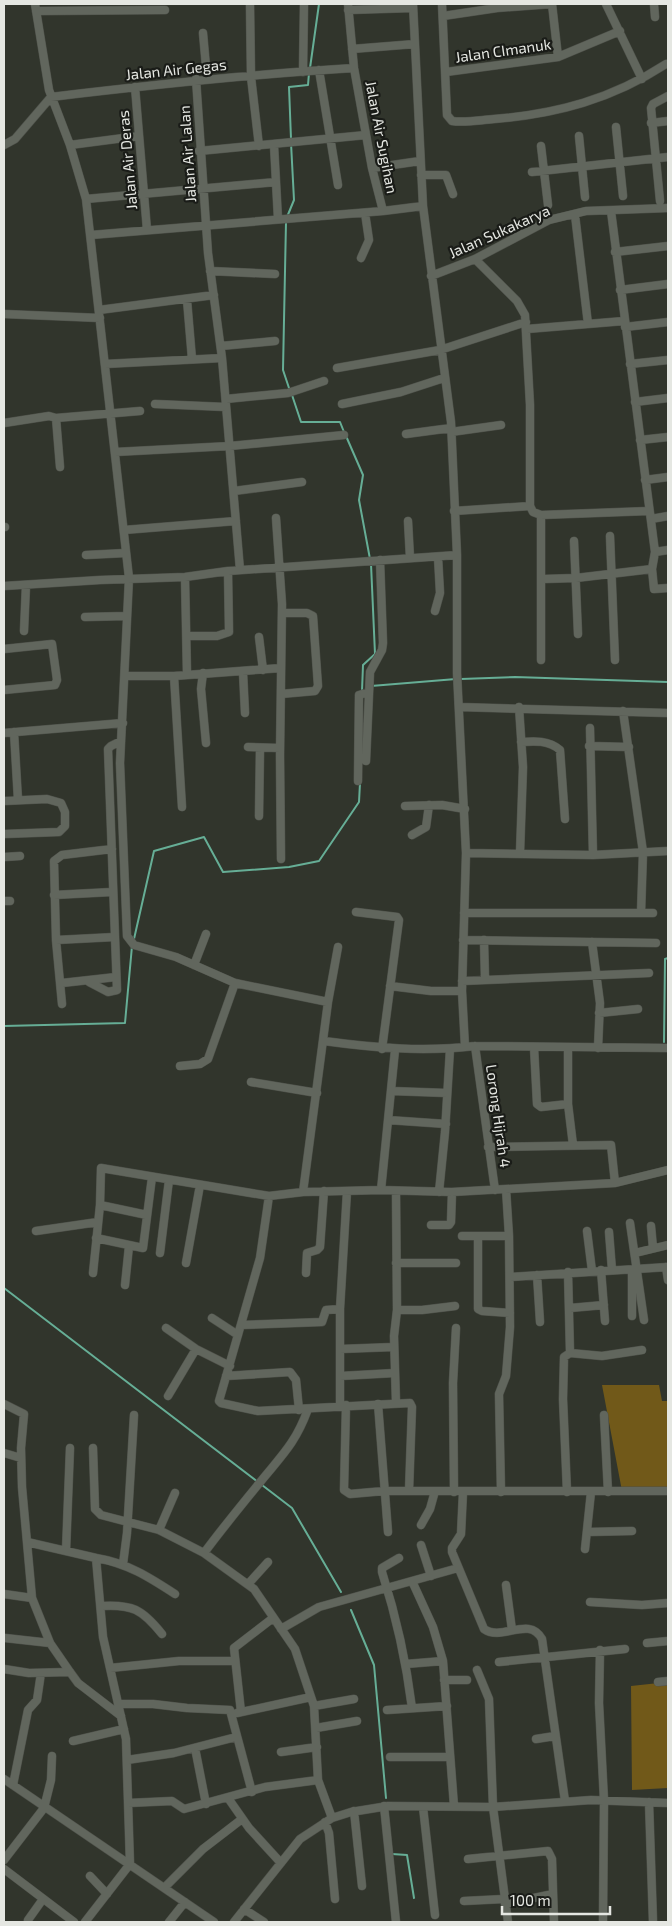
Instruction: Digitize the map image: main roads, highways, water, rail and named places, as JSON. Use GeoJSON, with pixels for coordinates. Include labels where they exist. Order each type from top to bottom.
{"type":"FeatureCollection","features":[{"type":"Feature","properties":{"kind":"waterway"},"geometry":{"type":"LineString","coordinates":[[310,68],[319,4]]}},
{"type":"Feature","properties":{"kind":"waterway"},"geometry":{"type":"LineString","coordinates":[[291,139],[289,87],[308,85],[309,73]]}},
{"type":"Feature","properties":{"kind":"waterway"},"geometry":{"type":"LineString","coordinates":[[287,217],[294,200],[291,143]]}},
{"type":"Feature","properties":{"kind":"waterway"},"geometry":{"type":"LineString","coordinates":[[286,222],[283,370],[290,391]]}},
{"type":"Feature","properties":{"kind":"waterway"},"geometry":{"type":"LineString","coordinates":[[292,395],[301,422],[340,422],[344,432]]}},
{"type":"Feature","properties":{"kind":"waterway"},"geometry":{"type":"LineString","coordinates":[[346,436],[363,475],[359,500],[370,559]]}},
{"type":"Feature","properties":{"kind":"waterway"},"geometry":{"type":"LineString","coordinates":[[362,691],[363,665],[375,654],[371,564]]}},
{"type":"Feature","properties":{"kind":"waterway"},"geometry":{"type":"LineString","coordinates":[[461,679],[515,677],[668,682]]}},
{"type":"Feature","properties":{"kind":"waterway"},"geometry":{"type":"LineString","coordinates":[[371,686],[456,679]]}},
{"type":"Feature","properties":{"kind":"waterway"},"geometry":{"type":"LineString","coordinates":[[134,939],[154,851],[204,837],[223,872],[289,867],[319,861],[359,802],[360,783]]}},
{"type":"Feature","properties":{"kind":"waterway"},"geometry":{"type":"LineString","coordinates":[[4,1026],[125,1023],[132,946]]}},
{"type":"Feature","properties":{"kind":"waterway"},"geometry":{"type":"LineString","coordinates":[[664,1042],[665,959],[668,958]]}},
{"type":"Feature","properties":{"kind":"waterway"},"geometry":{"type":"LineString","coordinates":[[4,1288],[258,1482]]}},
{"type":"Feature","properties":{"kind":"waterway"},"geometry":{"type":"LineString","coordinates":[[262,1485],[292,1508],[341,1592]]}},
{"type":"Feature","properties":{"kind":"waterway"},"geometry":{"type":"LineString","coordinates":[[351,1610],[374,1665],[386,1798]]}},
{"type":"Feature","properties":{"kind":"waterway"},"geometry":{"type":"LineString","coordinates":[[392,1854],[407,1855],[414,1898]]}}]}
